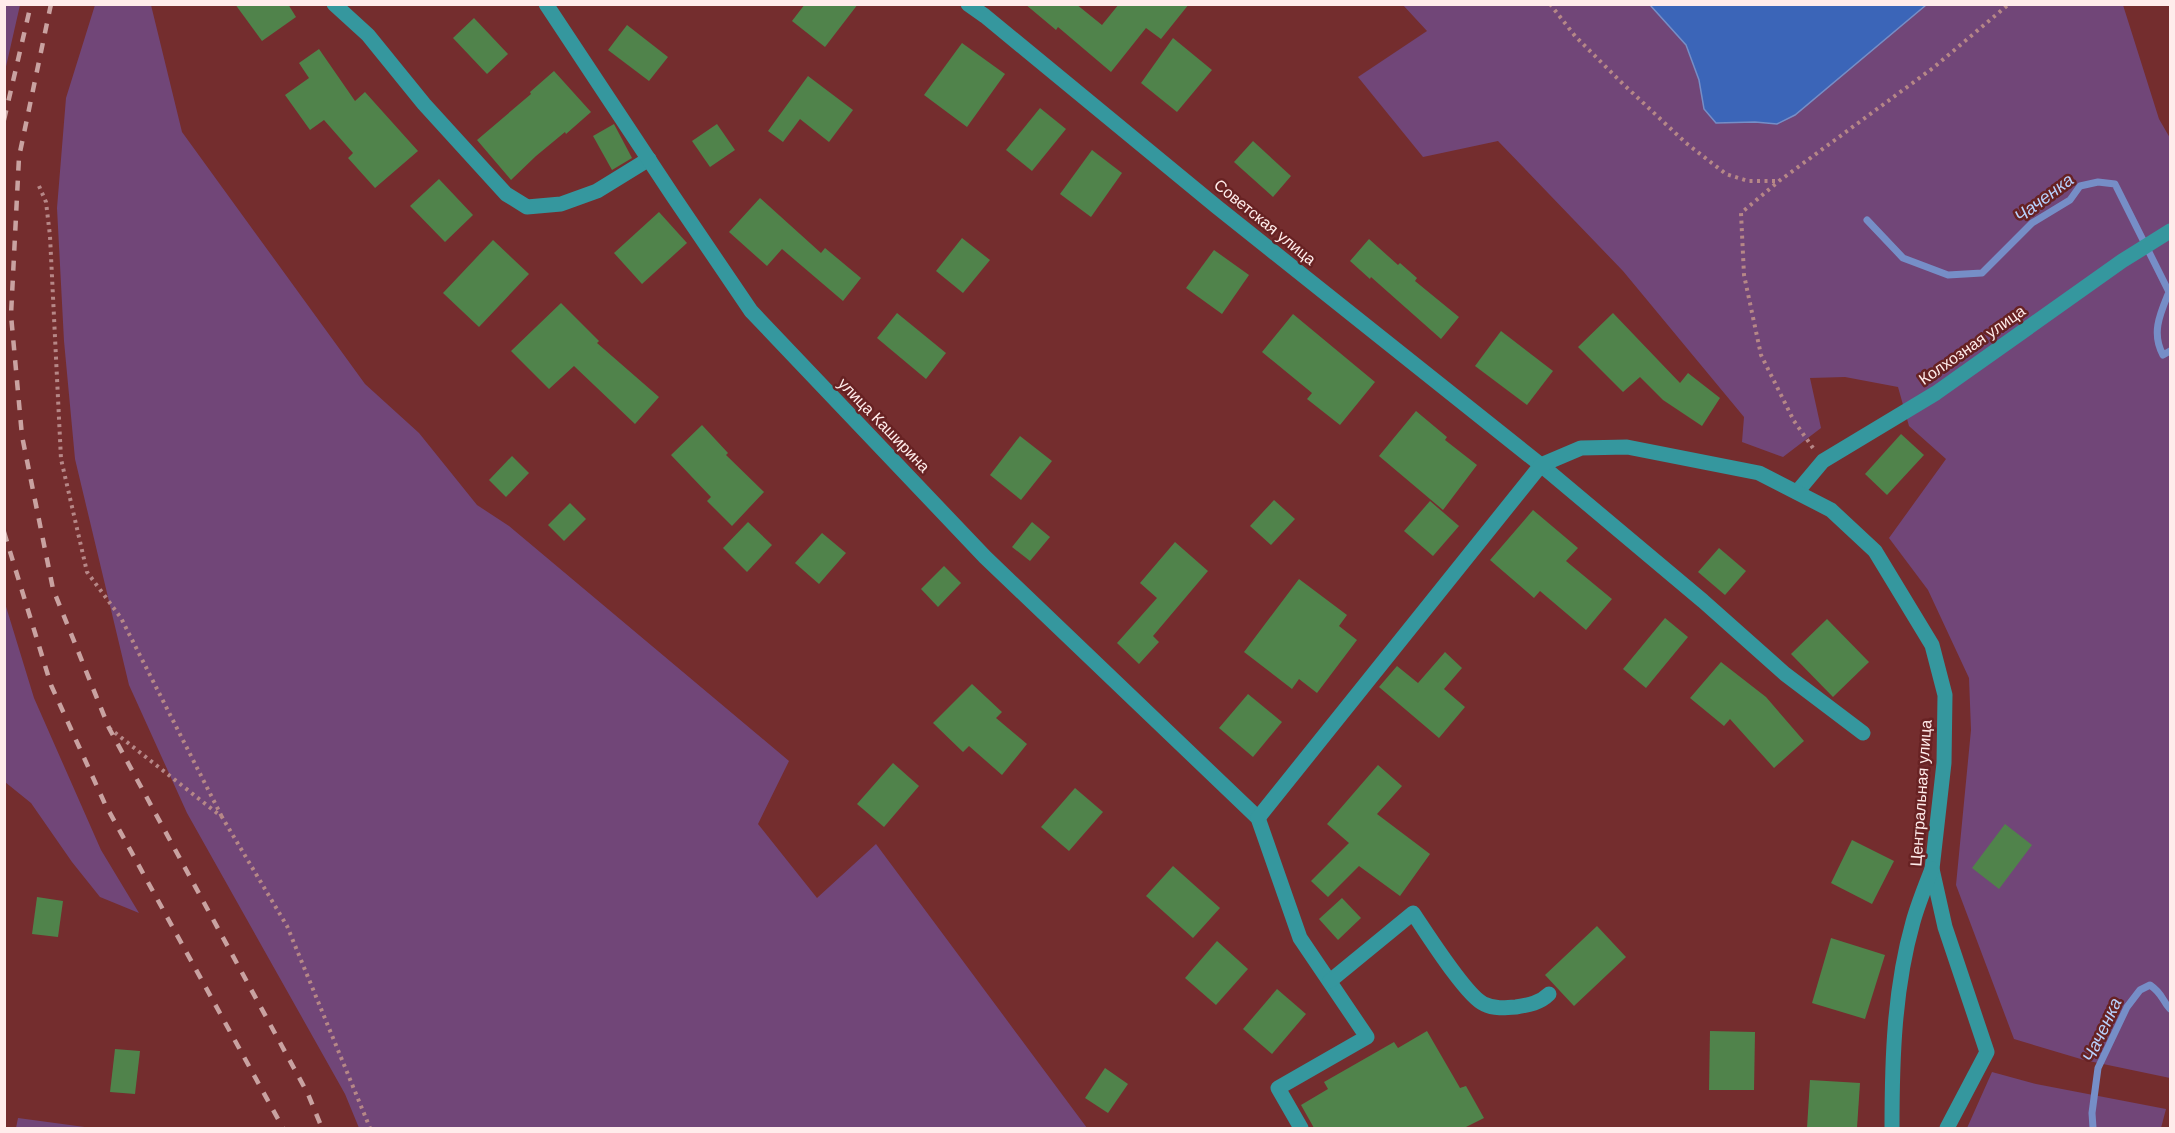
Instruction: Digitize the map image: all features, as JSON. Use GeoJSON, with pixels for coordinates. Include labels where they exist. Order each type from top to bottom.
{"type":"FeatureCollection","features":[{"type":"Feature","properties":{"kind":"street"},"geometry":{"type":"LineString","coordinates":[[334,4],[368,35],[424,104],[506,194],[527,207],[561,204],[597,191],[650,159]]}},
{"type":"Feature","properties":{"kind":"street","name":"улица Каширина"},"geometry":{"type":"LineString","coordinates":[[546,4],[752,311],[985,557],[1257,818]]}},
{"type":"Feature","properties":{"kind":"street","name":"Советская улица"},"geometry":{"type":"LineString","coordinates":[[968,4],[1217,207],[1541,465],[1703,601],[1785,674],[1863,733]]}},
{"type":"Feature","properties":{"kind":"street","name":"Колхозная улица"},"geometry":{"type":"LineString","coordinates":[[1797,492],[1823,461],[1936,393],[2122,261],[2170,231]]}},
{"type":"Feature","properties":{"kind":"street","name":"Центральная улица"},"geometry":{"type":"LineString","coordinates":[[1541,465],[1581,448],[1627,447],[1759,473],[1831,510],[1875,552],[1932,645],[1945,695],[1944,763],[1932,869],[1945,927],[1987,1052],[1947,1128]]}},
{"type":"Feature","properties":{"kind":"street"},"geometry":{"type":"LineString","coordinates":[[1301,1128],[1278,1088],[1367,1037],[1300,938],[1257,818],[1541,465]]}},
{"type":"Feature","properties":{"kind":"street"},"geometry":{"type":"LineString","coordinates":[[1892,1128],[1892,1074],[1897,1006],[1913,922],[1932,869]]}},
{"type":"Feature","properties":{"kind":"street"},"geometry":{"type":"LineString","coordinates":[[1330,981],[1413,913],[1469,992],[1483,1004],[1499,1008],[1521,1006],[1541,1002],[1549,994]]}},
{"type":"Feature","properties":{"kind":"path"},"geometry":{"type":"LineString","coordinates":[[1550,4],[1575,36],[1622,83],[1686,143],[1726,174],[1748,181],[1779,180]]}},
{"type":"Feature","properties":{"kind":"path"},"geometry":{"type":"LineString","coordinates":[[1823,461],[1794,421],[1761,356],[1744,275],[1742,213],[1779,180],[1933,68],[2009,4]]}},
{"type":"Feature","properties":{"kind":"path"},"geometry":{"type":"LineString","coordinates":[[39,186],[46,202],[50,236],[61,459],[87,572],[121,618],[222,817],[287,926],[370,1128]]}},
{"type":"Feature","properties":{"kind":"path"},"geometry":{"type":"LineString","coordinates":[[109,728],[222,817]]}},
{"type":"Feature","properties":{"kind":"shaded area"},"geometry":{"type":"Polygon","coordinates":[[[4,5],[20,5],[5,71],[4,5]]]}},
{"type":"Feature","properties":{"kind":"shaded area"},"geometry":{"type":"Polygon","coordinates":[[[95,5],[151,5],[182,132],[365,384],[419,433],[477,505],[509,526],[789,761],[758,824],[817,898],[876,844],[1087,1128],[359,1128],[345,1094],[187,813],[129,685],[75,459],[64,341],[57,208],[66,98],[95,5]]]}},
{"type":"Feature","properties":{"kind":"shaded area"},"geometry":{"type":"Polygon","coordinates":[[[1403,5],[1650,5],[1685,44],[1699,80],[1704,109],[1716,123],[1777,124],[1795,115],[1926,5],[2123,5],[2159,119],[2170,138],[2170,1078],[2084,1060],[2014,1039],[1956,885],[1971,730],[1969,678],[1928,590],[1889,538],[1946,459],[1909,426],[1898,387],[1845,377],[1810,378],[1821,428],[1783,457],[1742,442],[1744,417],[1623,271],[1498,141],[1423,157],[1358,77],[1427,31],[1403,5]]]}},
{"type":"Feature","properties":{"kind":"shaded area"},"geometry":{"type":"Polygon","coordinates":[[[4,600],[34,698],[101,850],[139,913],[100,897],[72,862],[31,803],[5,782],[4,600]]]}},
{"type":"Feature","properties":{"kind":"shaded area"},"geometry":{"type":"Polygon","coordinates":[[[1992,1072],[2036,1084],[2166,1109],[2161,1128],[1967,1128],[1992,1072]]]}},
{"type":"Feature","properties":{"kind":"shaded area"},"geometry":{"type":"Polygon","coordinates":[[[18,1118],[92,1128],[16,1128],[18,1118]]]}},
{"type":"Feature","properties":{"kind":"water"},"geometry":{"type":"Polygon","coordinates":[[[1650,5],[1926,5],[1795,115],[1777,124],[1716,123],[1704,109],[1699,80],[1686,45],[1650,5]]]}},
{"type":"Feature","properties":{"kind":"building"},"geometry":{"type":"Polygon","coordinates":[[[235,4],[288,4],[296,17],[262,41],[235,4]]]}},
{"type":"Feature","properties":{"kind":"building"},"geometry":{"type":"Polygon","coordinates":[[[805,4],[858,4],[825,47],[792,21],[805,4]]]}},
{"type":"Feature","properties":{"kind":"building"},"geometry":{"type":"Polygon","coordinates":[[[1025,4],[1076,4],[1102,25],[1119,4],[1189,4],[1161,39],[1146,28],[1111,72],[1058,27],[1056,30],[1025,4]]]}},
{"type":"Feature","properties":{"kind":"building"},"geometry":{"type":"Polygon","coordinates":[[[474,18],[508,54],[487,74],[453,38],[474,18]]]}},
{"type":"Feature","properties":{"kind":"building"},"geometry":{"type":"Polygon","coordinates":[[[627,25],[668,57],[649,81],[608,50],[627,25]]]}},
{"type":"Feature","properties":{"kind":"building"},"geometry":{"type":"Polygon","coordinates":[[[1173,38],[1212,70],[1177,112],[1141,83],[1173,38]]]}},
{"type":"Feature","properties":{"kind":"building"},"geometry":{"type":"Polygon","coordinates":[[[962,43],[1005,74],[967,127],[924,95],[962,43]]]}},
{"type":"Feature","properties":{"kind":"building"},"geometry":{"type":"Polygon","coordinates":[[[319,49],[355,101],[365,92],[418,151],[375,188],[348,158],[353,153],[324,120],[310,130],[285,95],[309,78],[299,63],[319,49]]]}},
{"type":"Feature","properties":{"kind":"building"},"geometry":{"type":"Polygon","coordinates":[[[554,71],[591,112],[536,156],[511,180],[477,140],[554,71]]]}},
{"type":"Feature","properties":{"kind":"building"},"geometry":{"type":"Polygon","coordinates":[[[808,76],[853,110],[829,142],[800,119],[783,142],[768,131],[808,76]]]}},
{"type":"Feature","properties":{"kind":"building"},"geometry":{"type":"Polygon","coordinates":[[[1040,108],[1066,129],[1032,171],[1006,150],[1040,108]]]}},
{"type":"Feature","properties":{"kind":"building"},"geometry":{"type":"Polygon","coordinates":[[[614,124],[632,158],[612,170],[593,136],[614,124]]]}},
{"type":"Feature","properties":{"kind":"building"},"geometry":{"type":"Polygon","coordinates":[[[717,124],[735,150],[710,167],[692,141],[717,124]]]}},
{"type":"Feature","properties":{"kind":"building"},"geometry":{"type":"Polygon","coordinates":[[[1253,141],[1291,176],[1273,197],[1234,162],[1253,141]]]}},
{"type":"Feature","properties":{"kind":"building"},"geometry":{"type":"Polygon","coordinates":[[[1092,150],[1122,173],[1091,217],[1060,194],[1092,150]]]}},
{"type":"Feature","properties":{"kind":"building"},"geometry":{"type":"Polygon","coordinates":[[[439,179],[473,215],[445,242],[410,206],[439,179]]]}},
{"type":"Feature","properties":{"kind":"building"},"geometry":{"type":"Polygon","coordinates":[[[760,198],[821,253],[825,248],[861,278],[843,301],[782,249],[767,266],[729,232],[760,198]]]}},
{"type":"Feature","properties":{"kind":"building"},"geometry":{"type":"Polygon","coordinates":[[[659,212],[687,243],[642,284],[614,253],[659,212]]]}},
{"type":"Feature","properties":{"kind":"building"},"geometry":{"type":"Polygon","coordinates":[[[962,238],[990,260],[963,293],[936,271],[962,238]]]}},
{"type":"Feature","properties":{"kind":"building"},"geometry":{"type":"Polygon","coordinates":[[[1369,239],[1398,265],[1400,263],[1417,278],[1415,281],[1459,317],[1441,339],[1350,261],[1369,239]]]}},
{"type":"Feature","properties":{"kind":"building"},"geometry":{"type":"Polygon","coordinates":[[[493,240],[529,274],[479,327],[443,293],[493,240]]]}},
{"type":"Feature","properties":{"kind":"building"},"geometry":{"type":"Polygon","coordinates":[[[1214,250],[1249,275],[1222,314],[1186,288],[1214,250]]]}},
{"type":"Feature","properties":{"kind":"building"},"geometry":{"type":"Polygon","coordinates":[[[561,303],[599,341],[597,343],[659,397],[635,424],[574,366],[549,389],[511,351],[561,303]]]}},
{"type":"Feature","properties":{"kind":"building"},"geometry":{"type":"Polygon","coordinates":[[[897,313],[946,353],[926,379],[877,338],[897,313]]]}},
{"type":"Feature","properties":{"kind":"building"},"geometry":{"type":"Polygon","coordinates":[[[1613,313],[1680,383],[1688,373],[1720,398],[1702,426],[1663,400],[1640,377],[1623,392],[1578,347],[1613,313]]]}},
{"type":"Feature","properties":{"kind":"building"},"geometry":{"type":"Polygon","coordinates":[[[1293,314],[1375,382],[1340,425],[1307,399],[1312,393],[1262,352],[1293,314]]]}},
{"type":"Feature","properties":{"kind":"building"},"geometry":{"type":"Polygon","coordinates":[[[1501,331],[1553,371],[1527,405],[1475,366],[1501,331]]]}},
{"type":"Feature","properties":{"kind":"building"},"geometry":{"type":"Polygon","coordinates":[[[1416,411],[1447,437],[1445,440],[1477,465],[1443,510],[1379,456],[1416,411]]]}},
{"type":"Feature","properties":{"kind":"building"},"geometry":{"type":"Polygon","coordinates":[[[702,425],[728,453],[726,455],[764,492],[732,526],[707,501],[711,497],[671,455],[702,425]]]}},
{"type":"Feature","properties":{"kind":"building"},"geometry":{"type":"Polygon","coordinates":[[[1901,434],[1924,455],[1887,495],[1865,474],[1901,434]]]}},
{"type":"Feature","properties":{"kind":"building"},"geometry":{"type":"Polygon","coordinates":[[[1020,436],[1052,461],[1021,500],[990,475],[1020,436]]]}},
{"type":"Feature","properties":{"kind":"building"},"geometry":{"type":"Polygon","coordinates":[[[512,456],[529,473],[506,497],[489,480],[512,456]]]}},
{"type":"Feature","properties":{"kind":"building"},"geometry":{"type":"Polygon","coordinates":[[[1274,500],[1295,519],[1271,545],[1250,526],[1274,500]]]}},
{"type":"Feature","properties":{"kind":"building"},"geometry":{"type":"Polygon","coordinates":[[[1430,501],[1459,526],[1433,556],[1404,531],[1430,501]]]}},
{"type":"Feature","properties":{"kind":"building"},"geometry":{"type":"Polygon","coordinates":[[[570,503],[586,519],[564,541],[548,525],[570,503]]]}},
{"type":"Feature","properties":{"kind":"building"},"geometry":{"type":"Polygon","coordinates":[[[1533,510],[1578,548],[1566,561],[1612,599],[1586,630],[1540,591],[1534,598],[1490,560],[1533,510]]]}},
{"type":"Feature","properties":{"kind":"building"},"geometry":{"type":"Polygon","coordinates":[[[748,522],[772,545],[747,572],[723,548],[748,522]]]}},
{"type":"Feature","properties":{"kind":"building"},"geometry":{"type":"Polygon","coordinates":[[[1032,522],[1050,537],[1030,561],[1012,547],[1032,522]]]}},
{"type":"Feature","properties":{"kind":"building"},"geometry":{"type":"Polygon","coordinates":[[[822,533],[846,553],[819,584],[795,563],[822,533]]]}},
{"type":"Feature","properties":{"kind":"building"},"geometry":{"type":"Polygon","coordinates":[[[1175,542],[1208,571],[1153,636],[1159,642],[1139,664],[1117,643],[1157,598],[1140,583],[1175,542]]]}},
{"type":"Feature","properties":{"kind":"building"},"geometry":{"type":"Polygon","coordinates":[[[1719,548],[1746,571],[1725,595],[1698,572],[1719,548]]]}},
{"type":"Feature","properties":{"kind":"building"},"geometry":{"type":"Polygon","coordinates":[[[944,566],[961,583],[938,607],[921,589],[944,566]]]}},
{"type":"Feature","properties":{"kind":"building"},"geometry":{"type":"Polygon","coordinates":[[[1299,579],[1347,615],[1339,626],[1357,640],[1317,693],[1299,679],[1292,689],[1244,652],[1299,579]]]}},
{"type":"Feature","properties":{"kind":"building"},"geometry":{"type":"Polygon","coordinates":[[[1665,618],[1688,637],[1646,688],[1623,669],[1665,618]]]}},
{"type":"Feature","properties":{"kind":"building"},"geometry":{"type":"Polygon","coordinates":[[[1827,619],[1869,662],[1833,697],[1791,654],[1827,619]]]}},
{"type":"Feature","properties":{"kind":"building"},"geometry":{"type":"Polygon","coordinates":[[[1445,652],[1462,668],[1444,689],[1465,707],[1439,738],[1379,687],[1397,666],[1418,683],[1445,652]]]}},
{"type":"Feature","properties":{"kind":"building"},"geometry":{"type":"Polygon","coordinates":[[[1721,662],[1766,697],[1804,741],[1774,768],[1730,719],[1724,726],[1690,698],[1721,662]]]}},
{"type":"Feature","properties":{"kind":"building"},"geometry":{"type":"Polygon","coordinates":[[[972,684],[1002,712],[996,718],[1027,744],[1002,775],[969,746],[963,752],[933,723],[972,684]]]}},
{"type":"Feature","properties":{"kind":"building"},"geometry":{"type":"Polygon","coordinates":[[[1248,694],[1282,722],[1253,757],[1219,728],[1248,694]]]}},
{"type":"Feature","properties":{"kind":"building"},"geometry":{"type":"Polygon","coordinates":[[[893,763],[919,786],[884,827],[857,804],[893,763]]]}},
{"type":"Feature","properties":{"kind":"building"},"geometry":{"type":"Polygon","coordinates":[[[1378,765],[1402,786],[1377,814],[1430,854],[1400,896],[1359,866],[1328,897],[1311,881],[1349,843],[1327,824],[1378,765]]]}},
{"type":"Feature","properties":{"kind":"building"},"geometry":{"type":"Polygon","coordinates":[[[1075,788],[1103,812],[1069,851],[1041,827],[1075,788]]]}},
{"type":"Feature","properties":{"kind":"building"},"geometry":{"type":"Polygon","coordinates":[[[2005,824],[2032,845],[1999,889],[1972,868],[2005,824]]]}},
{"type":"Feature","properties":{"kind":"building"},"geometry":{"type":"Polygon","coordinates":[[[1852,840],[1894,861],[1872,904],[1831,883],[1852,840]]]}},
{"type":"Feature","properties":{"kind":"building"},"geometry":{"type":"Polygon","coordinates":[[[1173,866],[1220,908],[1193,938],[1146,896],[1173,866]]]}},
{"type":"Feature","properties":{"kind":"building"},"geometry":{"type":"Polygon","coordinates":[[[37,897],[63,901],[58,937],[32,934],[37,897]]]}},
{"type":"Feature","properties":{"kind":"building"},"geometry":{"type":"Polygon","coordinates":[[[1342,898],[1361,918],[1338,940],[1319,919],[1342,898]]]}},
{"type":"Feature","properties":{"kind":"building"},"geometry":{"type":"Polygon","coordinates":[[[1597,926],[1626,957],[1574,1006],[1545,975],[1597,926]]]}},
{"type":"Feature","properties":{"kind":"building"},"geometry":{"type":"Polygon","coordinates":[[[1831,938],[1885,955],[1865,1019],[1812,1003],[1831,938]]]}},
{"type":"Feature","properties":{"kind":"building"},"geometry":{"type":"Polygon","coordinates":[[[1217,941],[1248,969],[1216,1005],[1185,978],[1217,941]]]}},
{"type":"Feature","properties":{"kind":"building"},"geometry":{"type":"Polygon","coordinates":[[[1277,989],[1306,1014],[1272,1054],[1243,1029],[1277,989]]]}},
{"type":"Feature","properties":{"kind":"building"},"geometry":{"type":"Polygon","coordinates":[[[1427,1031],[1460,1088],[1466,1086],[1484,1118],[1464,1128],[1314,1128],[1301,1105],[1328,1089],[1324,1082],[1394,1042],[1398,1048],[1427,1031]]]}},
{"type":"Feature","properties":{"kind":"building"},"geometry":{"type":"Polygon","coordinates":[[[1710,1031],[1755,1032],[1754,1090],[1709,1090],[1710,1031]]]}},
{"type":"Feature","properties":{"kind":"building"},"geometry":{"type":"Polygon","coordinates":[[[115,1049],[140,1051],[135,1094],[110,1092],[115,1049]]]}},
{"type":"Feature","properties":{"kind":"building"},"geometry":{"type":"Polygon","coordinates":[[[1105,1068],[1128,1084],[1108,1113],[1085,1098],[1105,1068]]]}},
{"type":"Feature","properties":{"kind":"building"},"geometry":{"type":"Polygon","coordinates":[[[1810,1080],[1860,1083],[1857,1128],[1807,1128],[1810,1080]]]}},
{"type":"Feature","properties":{"kind":"waterway","name":"Чаченка"},"geometry":{"type":"LineString","coordinates":[[1867,220],[1903,258],[1948,275],[1982,273],[2032,223],[2070,200],[2080,186],[2098,182],[2115,184],[2169,292],[2157,331],[2159,347],[2163,355],[2170,351]]}},
{"type":"Feature","properties":{"kind":"waterway","name":"Чаченка"},"geometry":{"type":"LineString","coordinates":[[2093,1128],[2092,1113],[2098,1068],[2127,1007],[2140,990],[2150,985],[2160,994],[2170,1009]]}},
{"type":"Feature","properties":{"kind":"railway"},"geometry":{"type":"LineString","coordinates":[[4,120],[31,4]]}},
{"type":"Feature","properties":{"kind":"railway"},"geometry":{"type":"LineString","coordinates":[[51,4],[19,157],[11,315],[22,436],[53,589],[109,728],[308,1094],[322,1128]]}},
{"type":"Feature","properties":{"kind":"railway"},"geometry":{"type":"LineString","coordinates":[[4,532],[51,685],[105,804],[283,1128]]}}]}
